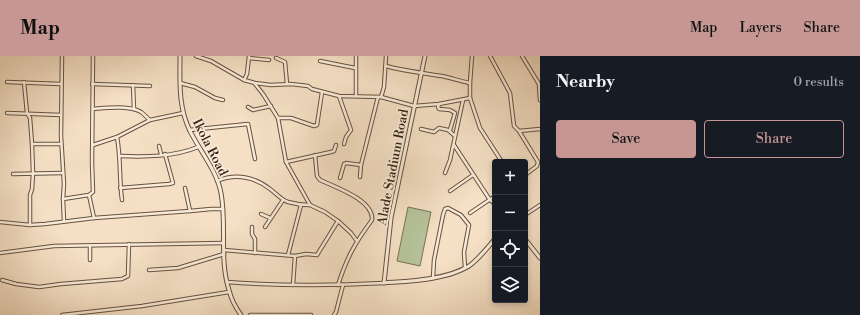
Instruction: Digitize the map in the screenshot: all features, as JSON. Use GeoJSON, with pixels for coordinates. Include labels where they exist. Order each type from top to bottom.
{"type":"FeatureCollection","features":[{"type":"Feature","properties":{"kind":"street"},"geometry":{"type":"LineString","coordinates":[[62,56],[61,144],[64,184],[64,221]]}},
{"type":"Feature","properties":{"kind":"street"},"geometry":{"type":"LineString","coordinates":[[63,199],[89,195],[94,190],[92,145],[93,56]]}},
{"type":"Feature","properties":{"kind":"street","name":"Ikola Road"},"geometry":{"type":"LineString","coordinates":[[180,56],[180,83],[183,113],[189,130],[218,181],[223,209],[224,252],[227,282],[229,292],[239,314]]}},
{"type":"Feature","properties":{"kind":"street"},"geometry":{"type":"LineString","coordinates":[[196,56],[211,61],[244,80],[271,85],[287,84],[308,86],[322,92],[339,96],[382,97],[414,106],[439,104],[470,98]]}},
{"type":"Feature","properties":{"kind":"street"},"geometry":{"type":"LineString","coordinates":[[356,56],[356,96]]}},
{"type":"Feature","properties":{"kind":"street"},"geometry":{"type":"LineString","coordinates":[[382,97],[386,56]]}},
{"type":"Feature","properties":{"kind":"street","name":"Alade Stadium Road"},"geometry":{"type":"LineString","coordinates":[[384,284],[391,218],[425,56]]}},
{"type":"Feature","properties":{"kind":"street"},"geometry":{"type":"LineString","coordinates":[[472,56],[470,98],[480,128],[500,159]]}},
{"type":"Feature","properties":{"kind":"street"},"geometry":{"type":"LineString","coordinates":[[490,56],[509,90],[514,126],[519,131],[538,162],[537,166],[528,173]]}},
{"type":"Feature","properties":{"kind":"street"},"geometry":{"type":"LineString","coordinates":[[522,56],[539,84],[540,100]]}},
{"type":"Feature","properties":{"kind":"street"},"geometry":{"type":"LineString","coordinates":[[244,80],[247,74],[249,57],[269,60]]}},
{"type":"Feature","properties":{"kind":"street"},"geometry":{"type":"LineString","coordinates":[[276,58],[285,62],[287,84]]}},
{"type":"Feature","properties":{"kind":"street"},"geometry":{"type":"LineString","coordinates":[[320,61],[355,68]]}},
{"type":"Feature","properties":{"kind":"street"},"geometry":{"type":"LineString","coordinates":[[386,66],[421,74],[442,76],[470,83]]}},
{"type":"Feature","properties":{"kind":"street"},"geometry":{"type":"LineString","coordinates":[[7,82],[61,84]]}},
{"type":"Feature","properties":{"kind":"street"},"geometry":{"type":"LineString","coordinates":[[24,82],[27,113],[30,118],[32,144],[33,174],[30,196],[30,225]]}},
{"type":"Feature","properties":{"kind":"street"},"geometry":{"type":"LineString","coordinates":[[180,83],[195,88],[214,98],[223,100]]}},
{"type":"Feature","properties":{"kind":"street"},"geometry":{"type":"LineString","coordinates":[[255,83],[278,118],[286,162],[310,205]]}},
{"type":"Feature","properties":{"kind":"street"},"geometry":{"type":"LineString","coordinates":[[92,84],[150,86]]}},
{"type":"Feature","properties":{"kind":"street"},"geometry":{"type":"LineString","coordinates":[[133,85],[134,109]]}},
{"type":"Feature","properties":{"kind":"street"},"geometry":{"type":"LineString","coordinates":[[278,118],[291,118],[316,126],[322,92]]}},
{"type":"Feature","properties":{"kind":"street"},"geometry":{"type":"LineString","coordinates":[[339,96],[351,130],[346,137],[344,144]]}},
{"type":"Feature","properties":{"kind":"street"},"geometry":{"type":"LineString","coordinates":[[360,177],[361,165],[378,97]]}},
{"type":"Feature","properties":{"kind":"street"},"geometry":{"type":"LineString","coordinates":[[445,173],[454,144],[464,99]]}},
{"type":"Feature","properties":{"kind":"street"},"geometry":{"type":"LineString","coordinates":[[439,104],[438,107],[440,110],[450,110],[455,113],[450,130]]}},
{"type":"Feature","properties":{"kind":"street"},"geometry":{"type":"LineString","coordinates":[[248,107],[254,110],[271,106]]}},
{"type":"Feature","properties":{"kind":"street"},"geometry":{"type":"LineString","coordinates":[[93,109],[134,109],[141,112],[150,120]]}},
{"type":"Feature","properties":{"kind":"street"},"geometry":{"type":"LineString","coordinates":[[7,113],[61,115]]}},
{"type":"Feature","properties":{"kind":"street"},"geometry":{"type":"LineString","coordinates":[[92,145],[117,137],[150,120],[183,113]]}},
{"type":"Feature","properties":{"kind":"street"},"geometry":{"type":"LineString","coordinates":[[189,130],[248,124],[255,159]]}},
{"type":"Feature","properties":{"kind":"street"},"geometry":{"type":"LineString","coordinates":[[421,129],[434,132],[439,128],[450,130],[455,136]]}},
{"type":"Feature","properties":{"kind":"street"},"geometry":{"type":"LineString","coordinates":[[519,131],[540,129]]}},
{"type":"Feature","properties":{"kind":"street"},"geometry":{"type":"LineString","coordinates":[[117,137],[120,156],[120,188],[122,200]]}},
{"type":"Feature","properties":{"kind":"street"},"geometry":{"type":"LineString","coordinates":[[32,144],[61,144]]}},
{"type":"Feature","properties":{"kind":"street"},"geometry":{"type":"LineString","coordinates":[[454,144],[490,200],[470,213]]}},
{"type":"Feature","properties":{"kind":"street"},"geometry":{"type":"LineString","coordinates":[[286,162],[315,154],[334,151],[336,145]]}},
{"type":"Feature","properties":{"kind":"street"},"geometry":{"type":"LineString","coordinates":[[159,146],[160,154]]}},
{"type":"Feature","properties":{"kind":"street"},"geometry":{"type":"LineString","coordinates":[[120,156],[141,157],[182,153],[198,147]]}},
{"type":"Feature","properties":{"kind":"street"},"geometry":{"type":"LineString","coordinates":[[120,188],[173,183],[164,154]]}},
{"type":"Feature","properties":{"kind":"street"},"geometry":{"type":"LineString","coordinates":[[315,154],[318,176],[320,180],[347,192],[366,204],[372,214],[372,220],[357,241],[344,264],[338,284]]}},
{"type":"Feature","properties":{"kind":"street"},"geometry":{"type":"LineString","coordinates":[[340,178],[344,164],[361,165]]}},
{"type":"Feature","properties":{"kind":"street"},"geometry":{"type":"LineString","coordinates":[[13,174],[62,172]]}},
{"type":"Feature","properties":{"kind":"street"},"geometry":{"type":"LineString","coordinates":[[450,191],[474,175]]}},
{"type":"Feature","properties":{"kind":"street"},"geometry":{"type":"LineString","coordinates":[[218,181],[232,176],[254,180],[265,185],[283,200],[301,205],[310,205],[325,212],[338,221],[357,241]]}},
{"type":"Feature","properties":{"kind":"street"},"geometry":{"type":"LineString","coordinates":[[185,188],[190,212]]}},
{"type":"Feature","properties":{"kind":"street"},"geometry":{"type":"LineString","coordinates":[[89,195],[94,218]]}},
{"type":"Feature","properties":{"kind":"street"},"geometry":{"type":"LineString","coordinates":[[265,227],[283,200]]}},
{"type":"Feature","properties":{"kind":"street"},"geometry":{"type":"LineString","coordinates":[[288,255],[301,205]]}},
{"type":"Feature","properties":{"kind":"street"},"geometry":{"type":"LineString","coordinates":[[528,213],[540,205]]}},
{"type":"Feature","properties":{"kind":"street"},"geometry":{"type":"LineString","coordinates":[[0,222],[30,225],[94,218],[190,212],[211,208],[223,209]]}},
{"type":"Feature","properties":{"kind":"street"},"geometry":{"type":"LineString","coordinates":[[433,279],[434,260],[443,215],[446,208],[461,215],[469,225],[464,252],[465,268]]}},
{"type":"Feature","properties":{"kind":"street"},"geometry":{"type":"LineString","coordinates":[[261,214],[270,218]]}},
{"type":"Feature","properties":{"kind":"street"},"geometry":{"type":"LineString","coordinates":[[149,270],[178,268],[224,252],[295,256],[318,254],[338,221]]}},
{"type":"Feature","properties":{"kind":"street"},"geometry":{"type":"LineString","coordinates":[[252,227],[251,233],[255,239],[254,253]]}},
{"type":"Feature","properties":{"kind":"street"},"geometry":{"type":"LineString","coordinates":[[227,282],[265,285],[343,285],[384,284],[433,279],[465,268],[474,262],[492,242]]}},
{"type":"Feature","properties":{"kind":"street"},"geometry":{"type":"LineString","coordinates":[[0,253],[54,246],[224,243]]}},
{"type":"Feature","properties":{"kind":"street"},"geometry":{"type":"LineString","coordinates":[[528,243],[540,258]]}},
{"type":"Feature","properties":{"kind":"street"},"geometry":{"type":"LineString","coordinates":[[2,280],[16,284],[39,287],[126,278],[128,276],[128,244]]}},
{"type":"Feature","properties":{"kind":"street"},"geometry":{"type":"LineString","coordinates":[[90,246],[90,260]]}},
{"type":"Feature","properties":{"kind":"street"},"geometry":{"type":"LineString","coordinates":[[535,253],[540,250]]}},
{"type":"Feature","properties":{"kind":"street"},"geometry":{"type":"LineString","coordinates":[[293,285],[295,256]]}},
{"type":"Feature","properties":{"kind":"street"},"geometry":{"type":"LineString","coordinates":[[334,315],[343,285]]}},
{"type":"Feature","properties":{"kind":"street"},"geometry":{"type":"LineString","coordinates":[[62,315],[148,305],[229,292]]}},
{"type":"Feature","properties":{"kind":"street"},"geometry":{"type":"LineString","coordinates":[[250,315],[311,315]]}},
{"type":"Feature","properties":{"kind":"green space"},"geometry":{"type":"Polygon","coordinates":[[[408,207],[431,212],[420,266],[397,261],[408,207]]]}}]}
